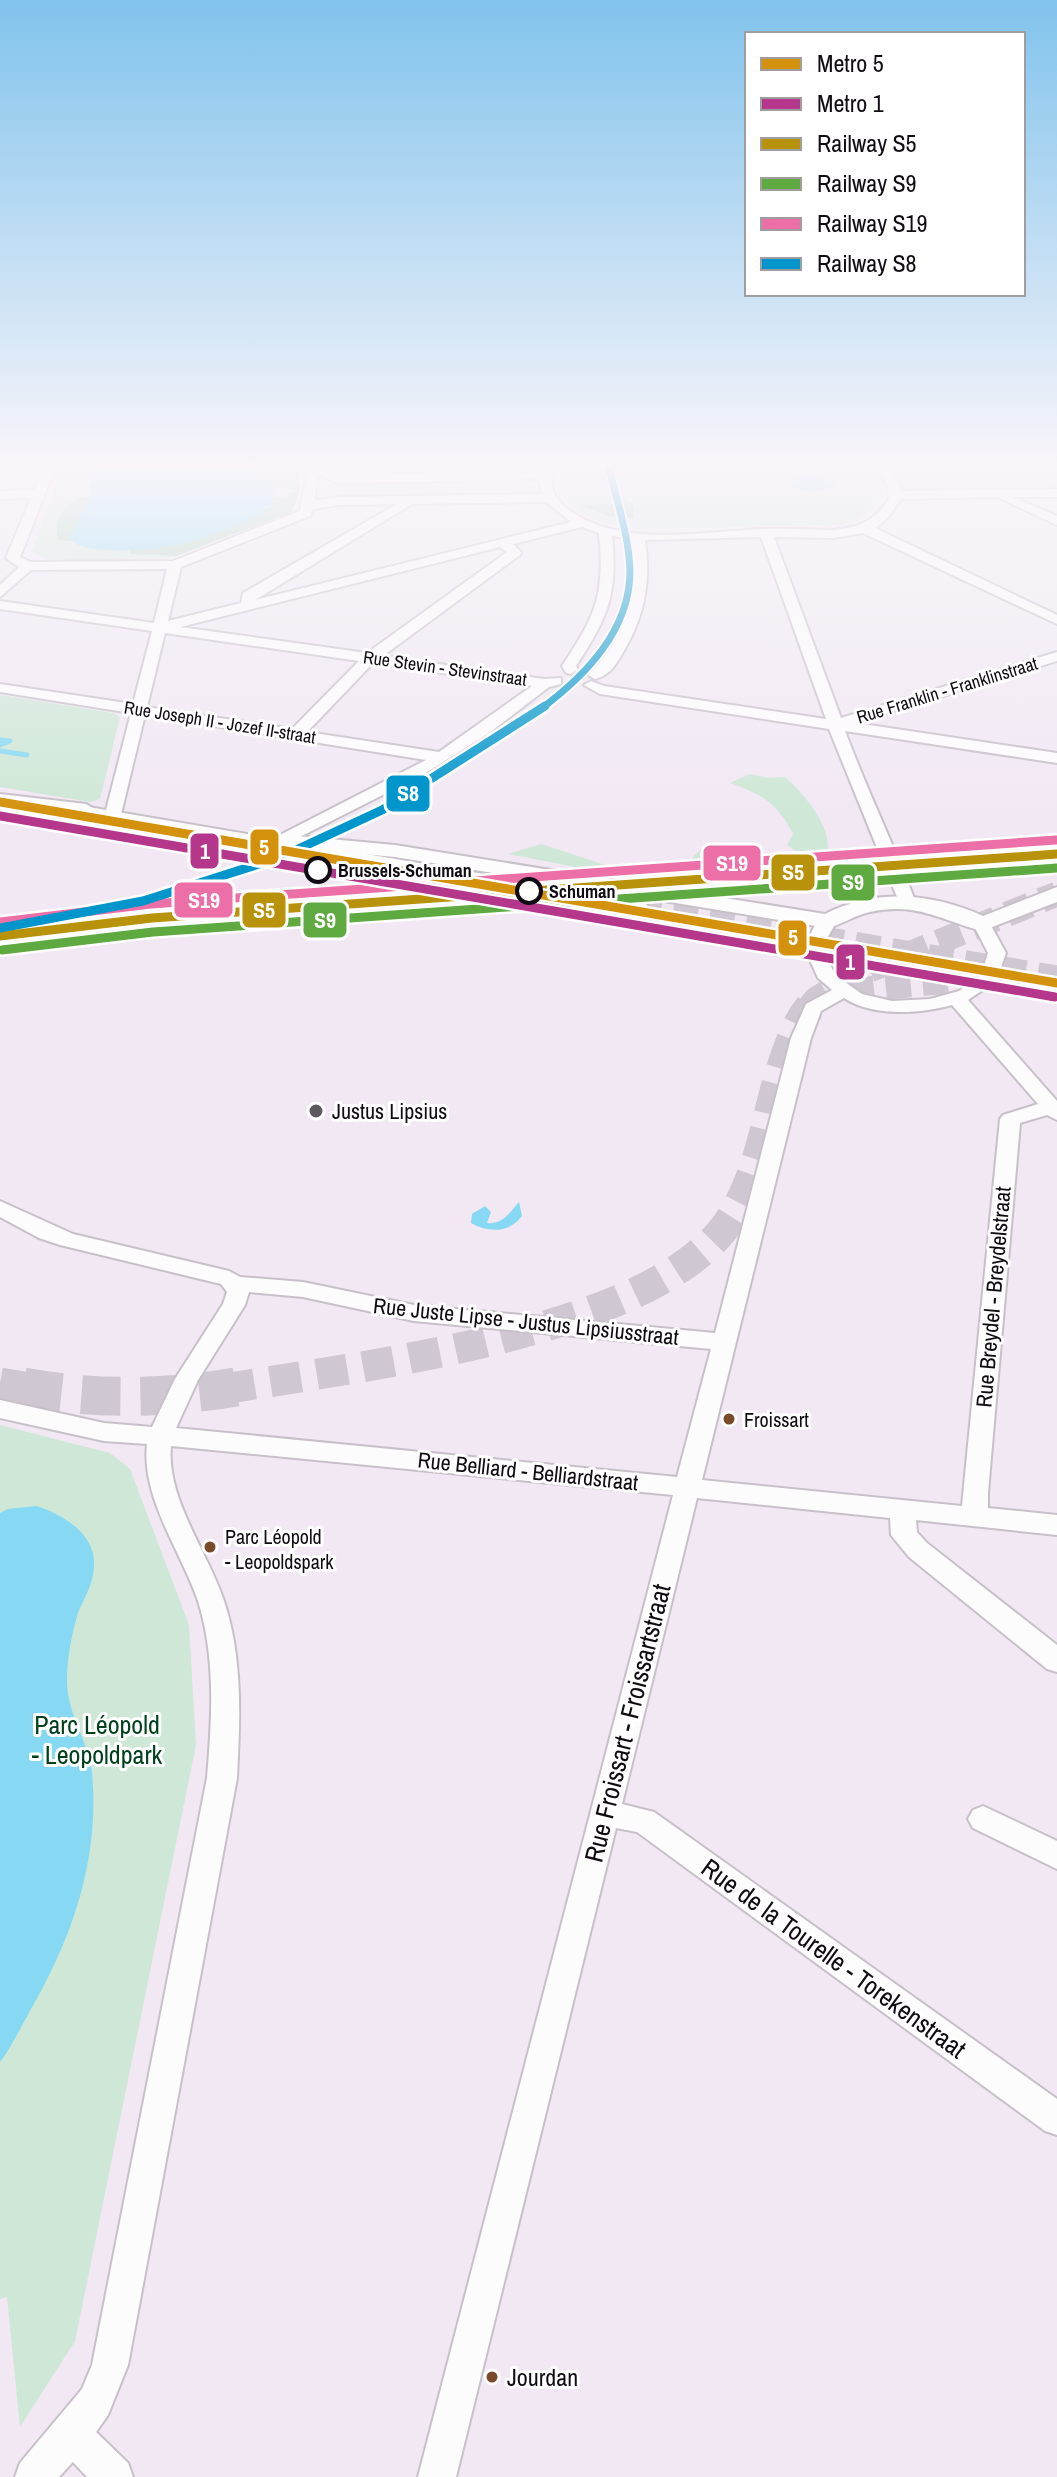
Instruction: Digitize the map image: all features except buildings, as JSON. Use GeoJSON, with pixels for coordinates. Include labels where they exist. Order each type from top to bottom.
{"type":"FeatureCollection","features":[{"type":"Feature","properties":{"kind":"highway"},"geometry":{"type":"LineString","coordinates":[[59,809],[636,908]]}},
{"type":"Feature","properties":{"kind":"main road"},"geometry":{"type":"LineString","coordinates":[[0,800],[113,814],[282,841],[381,849],[828,921],[868,906],[907,903],[946,909],[982,924],[1057,894]]}},
{"type":"Feature","properties":{"kind":"street"},"geometry":{"type":"LineString","coordinates":[[113,814],[170,584]]}},
{"type":"Feature","properties":{"kind":"street"},"geometry":{"type":"LineString","coordinates":[[248,606],[248,596],[269,584]]}},
{"type":"Feature","properties":{"kind":"street"},"geometry":{"type":"LineString","coordinates":[[159,627],[341,584]]}},
{"type":"Feature","properties":{"kind":"street"},"geometry":{"type":"LineString","coordinates":[[296,734],[370,658],[472,584]]}},
{"type":"Feature","properties":{"kind":"street"},"geometry":{"type":"LineString","coordinates":[[571,670],[569,666],[600,620],[606,603],[607,584]]}},
{"type":"Feature","properties":{"kind":"street"},"geometry":{"type":"LineString","coordinates":[[593,680],[607,666],[634,622],[642,584]]}},
{"type":"Feature","properties":{"kind":"street"},"geometry":{"type":"LineString","coordinates":[[785,584],[874,824],[885,842],[907,903]]}},
{"type":"Feature","properties":{"kind":"street"},"geometry":{"type":"LineString","coordinates":[[981,584],[1057,620]]}},
{"type":"Feature","properties":{"kind":"street","name":"Rue Stevin - Stevinstraat"},"geometry":{"type":"LineString","coordinates":[[0,605],[574,687],[593,680]]}},
{"type":"Feature","properties":{"kind":"street","name":"Rue Franklin - Franklinstraat"},"geometry":{"type":"LineString","coordinates":[[837,724],[1057,656]]}},
{"type":"Feature","properties":{"kind":"street"},"geometry":{"type":"LineString","coordinates":[[282,841],[345,812],[439,757],[506,715],[560,673],[571,670],[593,680],[600,690],[1057,758]]}},
{"type":"Feature","properties":{"kind":"street","name":"Rue Joseph II - Jozef II-straat"},"geometry":{"type":"LineString","coordinates":[[0,688],[439,757]]}},
{"type":"Feature","properties":{"kind":"street"},"geometry":{"type":"LineString","coordinates":[[828,921],[816,937],[815,957],[832,979],[847,989],[900,1005],[929,1008],[961,1004],[995,991],[1005,981],[1012,968],[1007,946],[982,924]]}},
{"type":"Feature","properties":{"kind":"street"},"geometry":{"type":"LineString","coordinates":[[1031,985],[1057,993]]}},
{"type":"Feature","properties":{"kind":"street","name":"Rue Froissart - Froissartstraat"},"geometry":{"type":"LineString","coordinates":[[437,2477],[806,1020],[813,1008],[847,989]]}},
{"type":"Feature","properties":{"kind":"street"},"geometry":{"type":"LineString","coordinates":[[961,1004],[1054,1111]]}},
{"type":"Feature","properties":{"kind":"street","name":"Rue Breydel - Breydelstraat"},"geometry":{"type":"LineString","coordinates":[[975,1517],[1010,1119],[1054,1111]]}},
{"type":"Feature","properties":{"kind":"street"},"geometry":{"type":"LineString","coordinates":[[0,1208],[47,1233],[68,1240],[229,1278],[238,1292],[234,1305],[176,1398],[161,1436],[158,1458],[166,1489],[211,1601],[220,1634],[226,1726],[223,1765],[110,2365],[95,2402],[34,2477]]}},
{"type":"Feature","properties":{"kind":"street","name":"Rue Juste Lipse - Justus Lipsiusstraat"},"geometry":{"type":"LineString","coordinates":[[235,1285],[266,1282],[412,1312],[723,1342]]}},
{"type":"Feature","properties":{"kind":"street","name":"Rue Belliard - Belliardstraat"},"geometry":{"type":"LineString","coordinates":[[0,1409],[98,1431],[1057,1525]]}},
{"type":"Feature","properties":{"kind":"street"},"geometry":{"type":"LineString","coordinates":[[903,1510],[904,1535],[918,1550],[1057,1661]]}},
{"type":"Feature","properties":{"kind":"street","name":"Rue de la Tourelle - Torekenstraat"},"geometry":{"type":"LineString","coordinates":[[604,1813],[644,1821],[1057,2119]]}},
{"type":"Feature","properties":{"kind":"street"},"geometry":{"type":"LineString","coordinates":[[983,1819],[1057,1856]]}},
{"type":"Feature","properties":{"kind":"street"},"geometry":{"type":"LineString","coordinates":[[72,2434],[114,2477]]}},
{"type":"Feature","properties":{"kind":"green space"},"geometry":{"type":"Polygon","coordinates":[[[0,695],[113,713],[120,717],[100,799],[90,802],[0,787],[0,695]]]}},
{"type":"Feature","properties":{"kind":"green space"},"geometry":{"type":"Polygon","coordinates":[[[750,774],[785,777],[810,804],[826,835],[828,850],[822,863],[809,873],[773,881],[733,879],[682,868],[702,848],[758,870],[800,854],[787,845],[793,834],[775,807],[751,791],[730,783],[750,774]]]}},
{"type":"Feature","properties":{"kind":"green space"},"geometry":{"type":"Polygon","coordinates":[[[541,844],[645,878],[508,854],[541,844]]]}},
{"type":"Feature","properties":{"kind":"green space","name":"Parc Léopold - Leopoldpark"},"geometry":{"type":"Polygon","coordinates":[[[0,1425],[110,1453],[130,1469],[189,1625],[196,1745],[75,2341],[20,2427],[7,2297],[0,2299],[0,1425]]]}},
{"type":"Feature","properties":{"kind":"water"},"geometry":{"type":"Polygon","coordinates":[[[519,1202],[522,1216],[511,1226],[491,1230],[471,1223],[472,1214],[485,1206],[491,1212],[487,1223],[493,1223],[506,1217],[519,1202]]]}},
{"type":"Feature","properties":{"kind":"water"},"geometry":{"type":"Polygon","coordinates":[[[37,1506],[70,1522],[92,1549],[93,1574],[74,1629],[67,1679],[70,1703],[92,1772],[92,1835],[71,1925],[46,1981],[0,2062],[0,1513],[8,1509],[37,1506]]]}},
{"type":"Feature","properties":{"kind":"waterway"},"geometry":{"type":"LineString","coordinates":[[0,740],[10,741],[0,745]]}},
{"type":"Feature","properties":{"kind":"waterway"},"geometry":{"type":"LineString","coordinates":[[0,751],[27,755]]}},
{"type":"Feature","properties":{"kind":"tunnel"},"geometry":{"type":"LineString","coordinates":[[910,954],[1057,894]]}},
{"type":"Feature","properties":{"kind":"tunnel"},"geometry":{"type":"LineString","coordinates":[[636,908],[910,954]]}},
{"type":"Feature","properties":{"kind":"tunnel"},"geometry":{"type":"LineString","coordinates":[[808,1009],[816,999],[855,976],[910,954]]}},
{"type":"Feature","properties":{"kind":"tunnel"},"geometry":{"type":"LineString","coordinates":[[910,954],[1057,978]]}},
{"type":"Feature","properties":{"kind":"tunnel"},"geometry":{"type":"LineString","coordinates":[[849,991],[978,978]]}},
{"type":"Feature","properties":{"kind":"tunnel"},"geometry":{"type":"LineString","coordinates":[[224,1389],[418,1357],[493,1340],[565,1320],[631,1295],[686,1264],[725,1227],[738,1207],[756,1164],[788,1050],[810,1007]]}},
{"type":"Feature","properties":{"kind":"tunnel"},"geometry":{"type":"LineString","coordinates":[[0,1383],[34,1389]]}},
{"type":"Feature","properties":{"kind":"tunnel"},"geometry":{"type":"LineString","coordinates":[[23,1387],[103,1396],[183,1394],[236,1387]]}},
{"type":"Feature","properties":{"kind":"metro line","name":"5"},"geometry":{"type":"LineString","coordinates":[[0,802],[1057,983]]}},
{"type":"Feature","properties":{"kind":"metro line","name":"1"},"geometry":{"type":"LineString","coordinates":[[0,816],[1055,997]]}},
{"type":"Feature","properties":{"kind":"rail line","name":"S8"},"geometry":{"type":"LineString","coordinates":[[0,928],[96,912],[235,874],[325,838],[382,810],[538,711],[581,675],[599,655],[614,631],[625,605],[629,584]]}},
{"type":"Feature","properties":{"kind":"rail line","name":"S19"},"geometry":{"type":"LineString","coordinates":[[0,922],[151,904],[1056,840]]}},
{"type":"Feature","properties":{"kind":"rail line","name":"S5"},"geometry":{"type":"LineString","coordinates":[[0,936],[152,918],[1057,854]]}},
{"type":"Feature","properties":{"kind":"rail line","name":"S9"},"geometry":{"type":"LineString","coordinates":[[2,950],[153,932],[1057,868]]}},
{"type":"Feature","properties":{"kind":"place","name":"Brussels-Schuman"},"geometry":{"type":"Point","coordinates":[318,870]}},
{"type":"Feature","properties":{"kind":"place","name":"Schuman"},"geometry":{"type":"Point","coordinates":[529,891]}},
{"type":"Feature","properties":{"kind":"place","name":"Justus Lipsius"},"geometry":{"type":"Point","coordinates":[316,1111]}},
{"type":"Feature","properties":{"kind":"place","name":"Froissart"},"geometry":{"type":"Point","coordinates":[729,1419]}},
{"type":"Feature","properties":{"kind":"place","name":"Parc Léopold - Leopoldspark"},"geometry":{"type":"Point","coordinates":[210,1547]}},
{"type":"Feature","properties":{"kind":"place","name":"Jourdan"},"geometry":{"type":"Point","coordinates":[492,2377]}}]}
